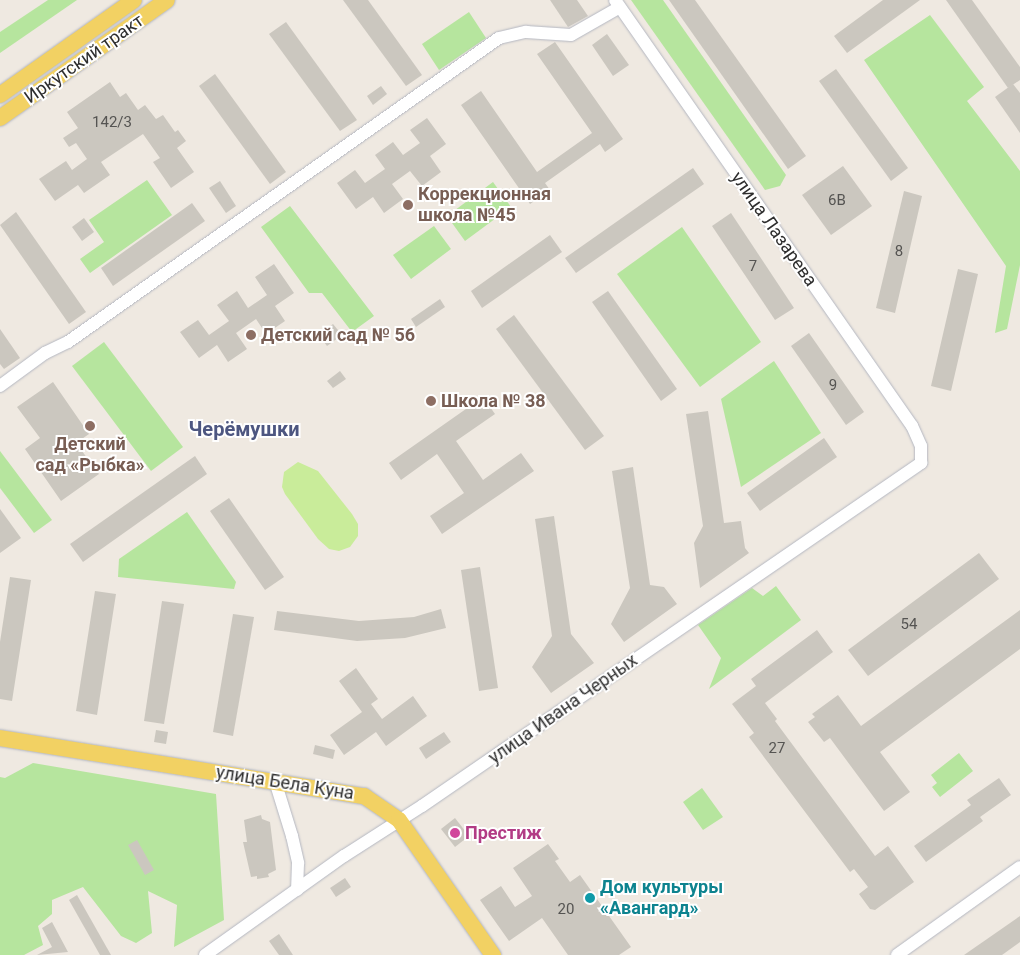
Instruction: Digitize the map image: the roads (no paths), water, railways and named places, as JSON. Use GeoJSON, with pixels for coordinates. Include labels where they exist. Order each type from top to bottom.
{"type":"FeatureCollection","features":[{"type":"Feature","properties":{"kind":"main road","name":"Иркутский тракт"},"geometry":{"type":"LineString","coordinates":[[0,95],[134,0]]}},
{"type":"Feature","properties":{"kind":"main road","name":"Иркутский тракт"},"geometry":{"type":"LineString","coordinates":[[0,118],[167,0]]}},
{"type":"Feature","properties":{"kind":"main road","name":"улица Бела Куна"},"geometry":{"type":"LineString","coordinates":[[0,738],[364,796],[400,820],[493,955]]}},
{"type":"Feature","properties":{"kind":"street"},"geometry":{"type":"LineString","coordinates":[[0,386],[45,353],[68,342],[499,38],[526,32],[571,35],[617,3]]}},
{"type":"Feature","properties":{"kind":"street","name":"улица Лазарева"},"geometry":{"type":"LineString","coordinates":[[617,3],[912,426],[921,446],[921,462]]}},
{"type":"Feature","properties":{"kind":"street","name":"улица Ивана Черных"},"geometry":{"type":"LineString","coordinates":[[205,955],[921,462]]}},
{"type":"Feature","properties":{"kind":"street"},"geometry":{"type":"LineString","coordinates":[[275,781],[292,836],[298,863],[297,890]]}},
{"type":"Feature","properties":{"kind":"street"},"geometry":{"type":"LineString","coordinates":[[897,955],[1020,867]]}},
{"type":"Feature","properties":{"kind":"place","name":"Коррекционная школа №45"},"geometry":{"type":"Point","coordinates":[408,205]}},
{"type":"Feature","properties":{"kind":"place","name":"Детский сад № 56"},"geometry":{"type":"Point","coordinates":[251,335]}},
{"type":"Feature","properties":{"kind":"place","name":"Школа № 38"},"geometry":{"type":"Point","coordinates":[431,401]}},
{"type":"Feature","properties":{"kind":"place","name":"Детский сад «Рыбка»"},"geometry":{"type":"Point","coordinates":[90,426]}},
{"type":"Feature","properties":{"kind":"place","name":"Престиж"},"geometry":{"type":"Point","coordinates":[455,833]}},
{"type":"Feature","properties":{"kind":"place","name":"Дом культуры «Авангард»"},"geometry":{"type":"Point","coordinates":[590,898]}},
{"type":"Feature","properties":{"kind":"district","name":"Черёмушки"},"geometry":{"type":"Point","coordinates":[244,429]}}]}
